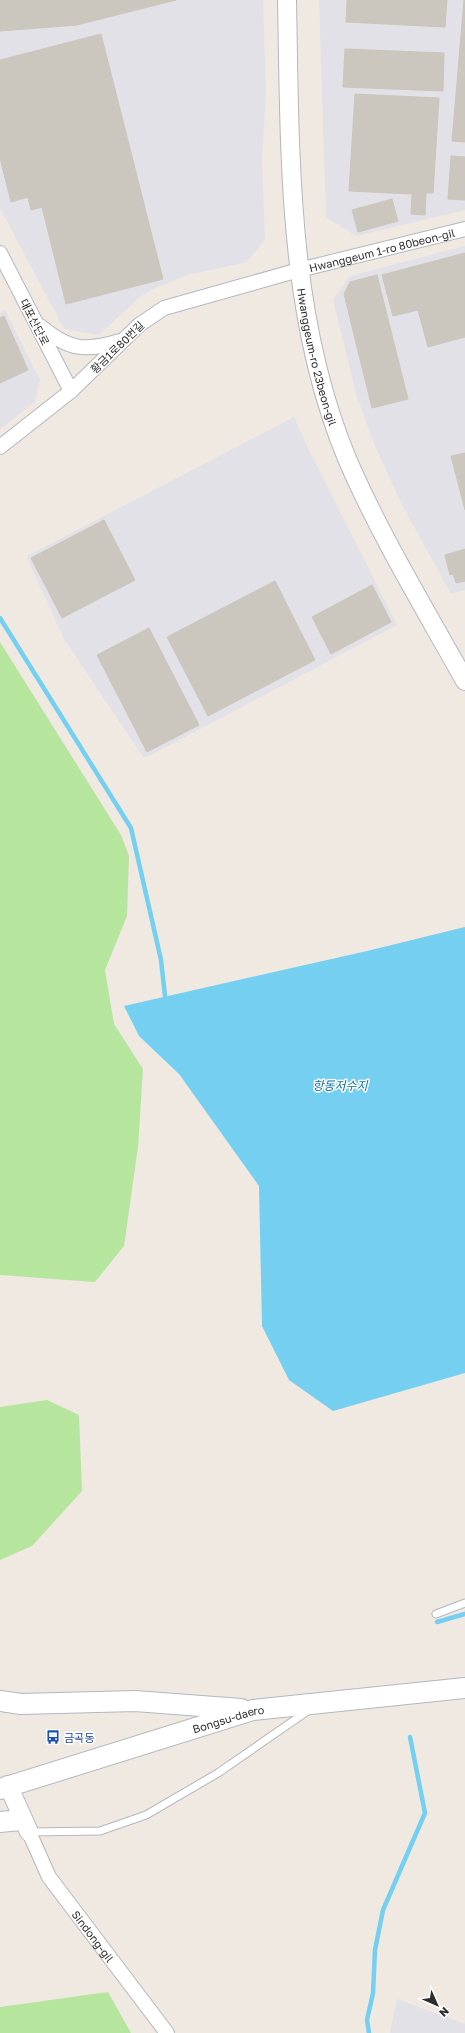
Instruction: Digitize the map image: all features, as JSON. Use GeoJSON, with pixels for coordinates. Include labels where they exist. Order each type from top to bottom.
{"type":"FeatureCollection","features":[{"type":"Feature","properties":{"kind":"main road","name":"Bongsu-daero"},"geometry":{"type":"LineString","coordinates":[[2,1787],[253,1710],[465,1688]]}},
{"type":"Feature","properties":{"kind":"main road"},"geometry":{"type":"LineString","coordinates":[[0,1701],[22,1704],[135,1701],[253,1710]]}},
{"type":"Feature","properties":{"kind":"main road"},"geometry":{"type":"LineString","coordinates":[[0,1822],[25,1826]]}},
{"type":"Feature","properties":{"kind":"street","name":"Hwanggeum-ro 23beon-gil"},"geometry":{"type":"LineString","coordinates":[[287,0],[292,180],[299,270],[320,381],[348,460],[389,543],[465,681]]}},
{"type":"Feature","properties":{"kind":"street","name":"Hwanggeum 1-ro 80beon-gil"},"geometry":{"type":"LineString","coordinates":[[299,270],[465,229]]}},
{"type":"Feature","properties":{"kind":"street","name":"대포산단로"},"geometry":{"type":"LineString","coordinates":[[0,253],[71,391]]}},
{"type":"Feature","properties":{"kind":"street","name":"황금1로80번길"},"geometry":{"type":"LineString","coordinates":[[0,447],[71,391],[139,325],[164,308],[299,270]]}},
{"type":"Feature","properties":{"kind":"street"},"geometry":{"type":"LineString","coordinates":[[36,323],[63,343],[79,348],[100,347],[122,340]]}},
{"type":"Feature","properties":{"kind":"street"},"geometry":{"type":"LineString","coordinates":[[2,1787],[25,1826]]}},
{"type":"Feature","properties":{"kind":"street","name":"Sindong-gil"},"geometry":{"type":"LineString","coordinates":[[25,1826],[50,1877],[167,2033]]}},
{"type":"Feature","properties":{"kind":"lane"},"geometry":{"type":"LineString","coordinates":[[436,1614],[465,1603]]}},
{"type":"Feature","properties":{"kind":"lane"},"geometry":{"type":"LineString","coordinates":[[25,1826],[100,1831],[146,1815],[218,1774],[319,1703]]}},
{"type":"Feature","properties":{"kind":"shaded area"},"geometry":{"type":"Polygon","coordinates":[[[0,0],[263,0],[266,93],[262,160],[265,240],[247,262],[187,275],[153,289],[140,297],[99,335],[64,329],[0,208],[0,0]]]}},
{"type":"Feature","properties":{"kind":"shaded area"},"geometry":{"type":"Polygon","coordinates":[[[319,0],[465,0],[465,210],[356,236],[326,217],[319,0]]]}},
{"type":"Feature","properties":{"kind":"shaded area"},"geometry":{"type":"Polygon","coordinates":[[[465,246],[465,590],[451,594],[400,501],[375,446],[357,397],[333,300],[350,276],[465,246]]]}},
{"type":"Feature","properties":{"kind":"shaded area"},"geometry":{"type":"Polygon","coordinates":[[[5,310],[40,380],[35,402],[0,429],[0,313],[5,310]]]}},
{"type":"Feature","properties":{"kind":"shaded area"},"geometry":{"type":"Polygon","coordinates":[[[294,417],[306,444],[397,625],[147,757],[143,757],[64,639],[27,558],[29,555],[294,417]]]}},
{"type":"Feature","properties":{"kind":"shaded area"},"geometry":{"type":"Polygon","coordinates":[[[397,1999],[465,2024],[465,2033],[390,2033],[397,1999]]]}},
{"type":"Feature","properties":{"kind":"green space"},"geometry":{"type":"Polygon","coordinates":[[[0,642],[121,835],[129,856],[127,916],[105,970],[114,1024],[143,1069],[138,1147],[124,1246],[95,1282],[0,1275],[0,642]]]}},
{"type":"Feature","properties":{"kind":"green space"},"geometry":{"type":"Polygon","coordinates":[[[47,1400],[79,1415],[82,1491],[32,1546],[0,1560],[0,1407],[47,1400]]]}},
{"type":"Feature","properties":{"kind":"green space"},"geometry":{"type":"Polygon","coordinates":[[[108,1992],[131,2033],[0,2033],[0,2007],[108,1992]]]}},
{"type":"Feature","properties":{"kind":"water","name":"항동저수지"},"geometry":{"type":"Polygon","coordinates":[[[465,927],[465,1373],[333,1411],[289,1380],[262,1326],[259,1186],[179,1074],[139,1036],[124,1006],[367,951],[465,927]]]}},
{"type":"Feature","properties":{"kind":"building"},"geometry":{"type":"Polygon","coordinates":[[[0,0],[176,0],[77,25],[0,31],[0,0]]]}},
{"type":"Feature","properties":{"kind":"building"},"geometry":{"type":"Polygon","coordinates":[[[347,0],[447,0],[445,27],[346,22],[347,0]]]}},
{"type":"Feature","properties":{"kind":"building"},"geometry":{"type":"Polygon","coordinates":[[[465,0],[465,142],[452,141],[465,0]]]}},
{"type":"Feature","properties":{"kind":"building"},"geometry":{"type":"Polygon","coordinates":[[[101,34],[163,279],[66,304],[42,207],[31,210],[28,197],[11,202],[0,158],[0,60],[101,34]]]}},
{"type":"Feature","properties":{"kind":"building"},"geometry":{"type":"Polygon","coordinates":[[[345,49],[444,53],[443,91],[343,87],[345,49]]]}},
{"type":"Feature","properties":{"kind":"building"},"geometry":{"type":"Polygon","coordinates":[[[355,94],[439,98],[433,193],[426,193],[425,215],[411,214],[412,194],[349,191],[355,94]]]}},
{"type":"Feature","properties":{"kind":"building"},"geometry":{"type":"Polygon","coordinates":[[[451,156],[465,157],[465,200],[448,199],[451,156]]]}},
{"type":"Feature","properties":{"kind":"building"},"geometry":{"type":"Polygon","coordinates":[[[392,199],[398,221],[358,232],[352,210],[392,199]]]}},
{"type":"Feature","properties":{"kind":"building"},"geometry":{"type":"Polygon","coordinates":[[[465,253],[465,337],[428,347],[418,310],[393,316],[382,275],[465,253]]]}},
{"type":"Feature","properties":{"kind":"building"},"geometry":{"type":"Polygon","coordinates":[[[377,275],[408,399],[372,408],[344,294],[350,282],[377,275]]]}},
{"type":"Feature","properties":{"kind":"building"},"geometry":{"type":"Polygon","coordinates":[[[4,316],[28,370],[0,383],[0,318],[4,316]]]}},
{"type":"Feature","properties":{"kind":"building"},"geometry":{"type":"Polygon","coordinates":[[[465,453],[465,510],[451,456],[465,453]]]}},
{"type":"Feature","properties":{"kind":"building"},"geometry":{"type":"Polygon","coordinates":[[[104,520],[135,580],[62,618],[31,558],[104,520]]]}},
{"type":"Feature","properties":{"kind":"building"},"geometry":{"type":"Polygon","coordinates":[[[465,549],[465,581],[456,583],[453,574],[450,575],[445,555],[465,549]]]}},
{"type":"Feature","properties":{"kind":"building"},"geometry":{"type":"Polygon","coordinates":[[[275,581],[315,660],[208,716],[167,637],[275,581]]]}},
{"type":"Feature","properties":{"kind":"building"},"geometry":{"type":"Polygon","coordinates":[[[372,585],[391,622],[331,654],[312,617],[372,585]]]}},
{"type":"Feature","properties":{"kind":"building"},"geometry":{"type":"Polygon","coordinates":[[[149,628],[199,725],[147,752],[97,655],[149,628]]]}},
{"type":"Feature","properties":{"kind":"waterway"},"geometry":{"type":"LineString","coordinates":[[0,618],[131,828],[161,960],[165,996]]}},
{"type":"Feature","properties":{"kind":"waterway"},"geometry":{"type":"LineString","coordinates":[[437,1622],[465,1614]]}},
{"type":"Feature","properties":{"kind":"waterway"},"geometry":{"type":"LineString","coordinates":[[369,2033],[367,2020],[373,1993],[375,1950],[383,1910],[425,1813],[410,1737]]}},
{"type":"Feature","properties":{"kind":"place","name":"금곡동"},"geometry":{"type":"Point","coordinates":[53,1737]}}]}
